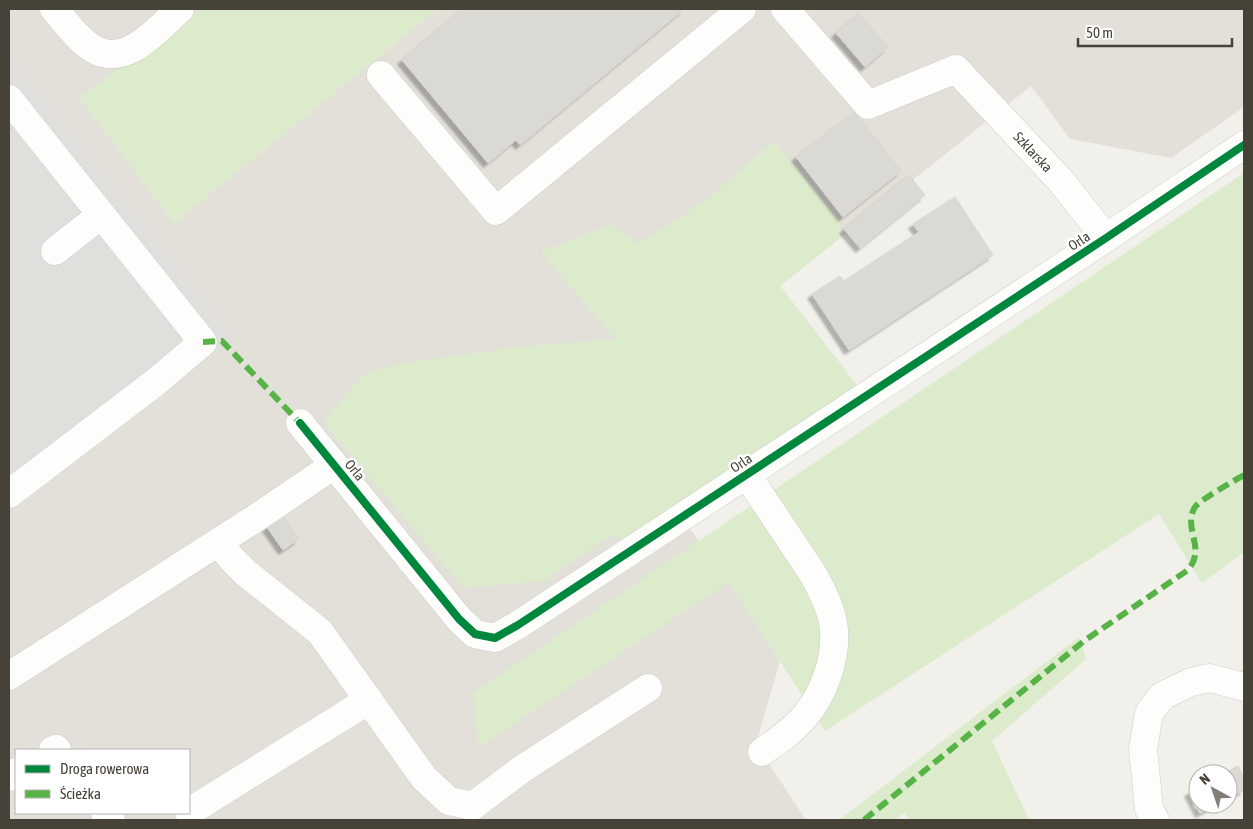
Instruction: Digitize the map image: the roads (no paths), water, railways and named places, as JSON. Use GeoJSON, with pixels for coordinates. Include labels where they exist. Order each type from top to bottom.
{"type":"FeatureCollection","features":[{"type":"Feature","properties":{"kind":"street"},"geometry":{"type":"LineString","coordinates":[[54,9],[79,37],[92,48],[112,55],[134,50],[180,9]]}},
{"type":"Feature","properties":{"kind":"street"},"geometry":{"type":"LineString","coordinates":[[381,75],[496,211],[742,9]]}},
{"type":"Feature","properties":{"kind":"street","name":"Szklarska"},"geometry":{"type":"LineString","coordinates":[[785,9],[868,105],[956,69],[1060,180],[1106,238]]}},
{"type":"Feature","properties":{"kind":"street"},"geometry":{"type":"LineString","coordinates":[[9,98],[203,342],[150,386],[9,494]]}},
{"type":"Feature","properties":{"kind":"street","name":"Orla"},"geometry":{"type":"LineString","coordinates":[[300,423],[459,619],[475,634],[495,638],[518,625],[1106,238],[1244,145]]}},
{"type":"Feature","properties":{"kind":"street"},"geometry":{"type":"LineString","coordinates":[[55,251],[101,215]]}},
{"type":"Feature","properties":{"kind":"street"},"geometry":{"type":"LineString","coordinates":[[9,676],[334,465]]}},
{"type":"Feature","properties":{"kind":"street"},"geometry":{"type":"LineString","coordinates":[[747,474],[822,590],[831,612],[834,631],[833,652],[826,678],[807,714],[794,728],[762,752]]}},
{"type":"Feature","properties":{"kind":"street"},"geometry":{"type":"LineString","coordinates":[[218,542],[246,573],[320,632],[424,778],[449,802],[472,806],[522,769],[648,688]]}},
{"type":"Feature","properties":{"kind":"street"},"geometry":{"type":"LineString","coordinates":[[1155,820],[1149,809],[1143,749],[1149,713],[1162,696],[1191,682],[1210,678],[1244,687]]}},
{"type":"Feature","properties":{"kind":"street"},"geometry":{"type":"LineString","coordinates":[[190,812],[369,700]]}}]}
